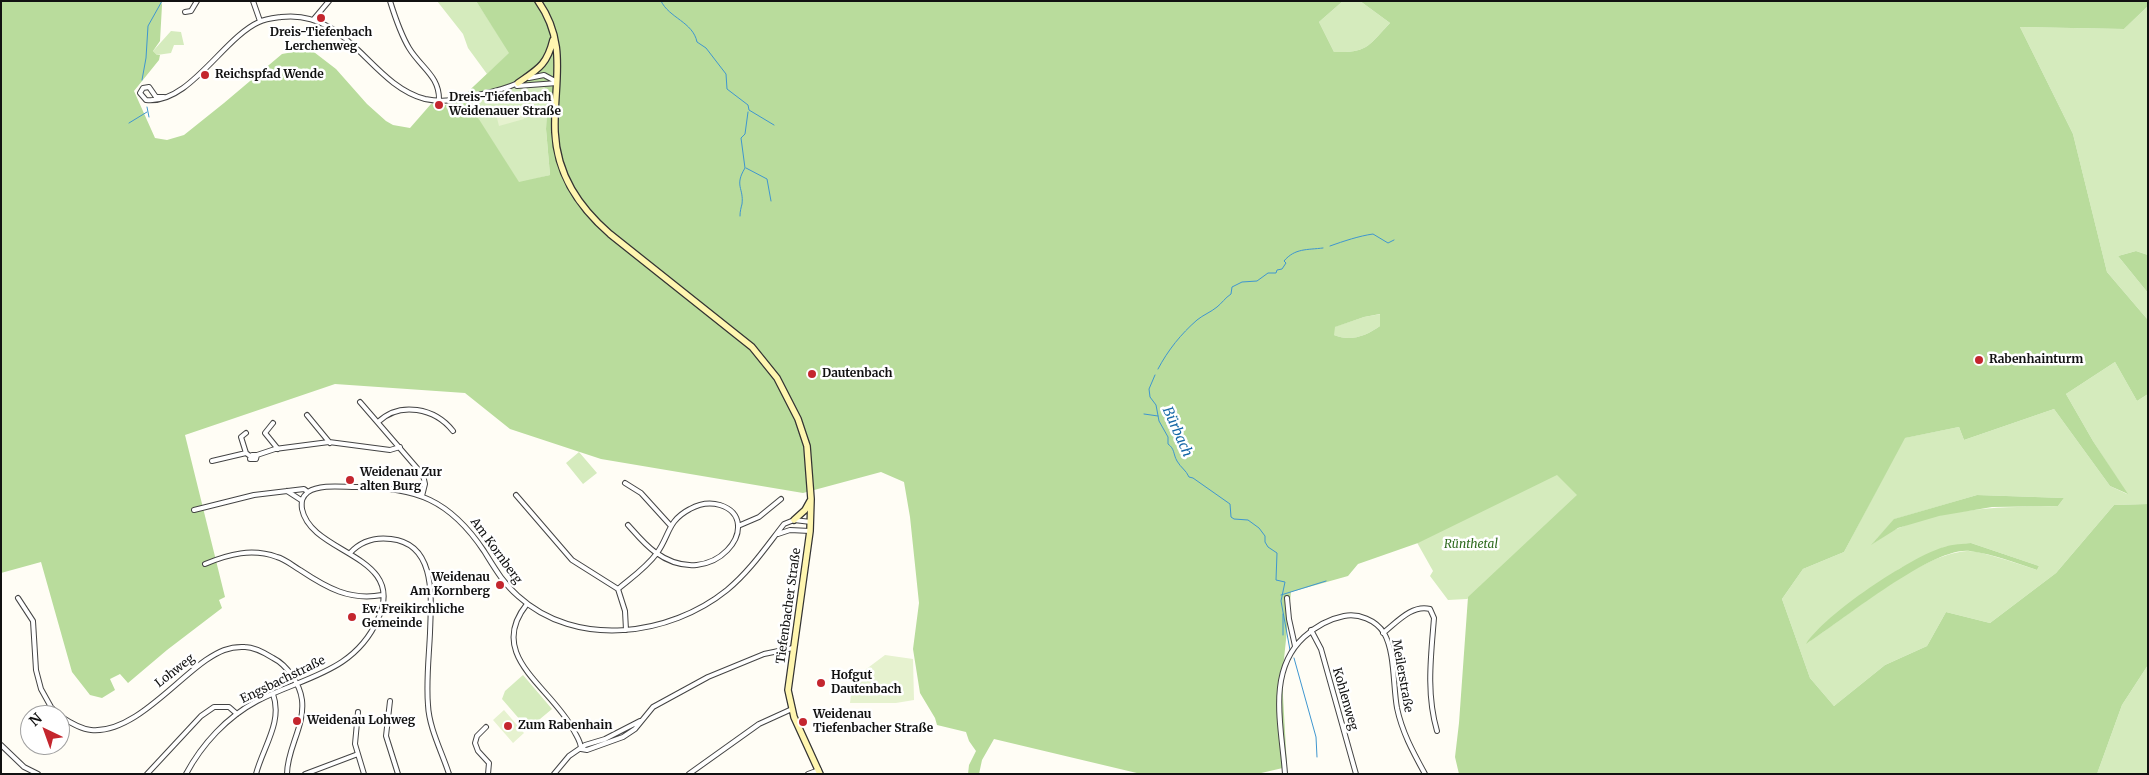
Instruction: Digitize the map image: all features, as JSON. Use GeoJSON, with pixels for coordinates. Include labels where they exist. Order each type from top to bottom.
{"type":"FeatureCollection","features":[{"type":"Feature","properties":{"kind":"street"},"geometry":{"type":"LineString","coordinates":[[185,12],[191,11],[197,1]]}},
{"type":"Feature","properties":{"kind":"street"},"geometry":{"type":"LineString","coordinates":[[253,1],[260,21]]}},
{"type":"Feature","properties":{"kind":"street"},"geometry":{"type":"LineString","coordinates":[[313,20],[329,1]]}},
{"type":"Feature","properties":{"kind":"street"},"geometry":{"type":"LineString","coordinates":[[390,1],[401,33],[409,49],[435,80],[439,89],[439,101]]}},
{"type":"Feature","properties":{"kind":"street","name":"Tiefenbacher Straße"},"geometry":{"type":"LineString","coordinates":[[538,1],[548,20],[554,38],[558,61],[555,131],[557,149],[568,184],[580,204],[610,234],[752,347],[768,365],[782,386],[804,436],[811,473],[810,531],[788,690],[792,709],[819,772]]}},
{"type":"Feature","properties":{"kind":"street"},"geometry":{"type":"LineString","coordinates":[[164,97],[156,97],[149,87],[143,88],[140,92],[146,100],[164,97],[194,79],[240,34],[260,21],[294,16],[330,26],[345,37],[394,82],[410,93],[426,99],[439,101],[466,98],[541,75],[550,77],[558,83]]}},
{"type":"Feature","properties":{"kind":"street"},"geometry":{"type":"LineString","coordinates":[[515,84],[544,64],[550,55],[554,38]]}},
{"type":"Feature","properties":{"kind":"street"},"geometry":{"type":"LineString","coordinates":[[515,84],[558,83]]}},
{"type":"Feature","properties":{"kind":"street"},"geometry":{"type":"LineString","coordinates":[[360,402],[422,475],[425,484],[422,496]]}},
{"type":"Feature","properties":{"kind":"street"},"geometry":{"type":"LineString","coordinates":[[378,422],[384,416],[399,410],[420,409],[433,413],[446,422],[453,431]]}},
{"type":"Feature","properties":{"kind":"street"},"geometry":{"type":"LineString","coordinates":[[307,415],[330,442]]}},
{"type":"Feature","properties":{"kind":"street"},"geometry":{"type":"LineString","coordinates":[[273,423],[265,433],[278,448]]}},
{"type":"Feature","properties":{"kind":"street"},"geometry":{"type":"LineString","coordinates":[[246,433],[241,437],[246,453],[250,456],[278,448],[330,442],[390,450],[400,447]]}},
{"type":"Feature","properties":{"kind":"street"},"geometry":{"type":"LineString","coordinates":[[212,461],[246,453]]}},
{"type":"Feature","properties":{"kind":"street"},"geometry":{"type":"LineString","coordinates":[[625,483],[641,493],[670,526]]}},
{"type":"Feature","properties":{"kind":"street","name":"Am Kornberg"},"geometry":{"type":"LineString","coordinates":[[194,510],[254,495],[304,489],[308,492],[319,488],[362,487],[394,489],[422,496],[440,504],[458,517],[473,535],[499,576],[527,604],[550,617],[572,626],[593,630],[626,630],[670,620],[708,603],[739,579],[784,524],[794,520]]}},
{"type":"Feature","properties":{"kind":"street"},"geometry":{"type":"LineString","coordinates":[[287,491],[302,500],[308,492]]}},
{"type":"Feature","properties":{"kind":"street"},"geometry":{"type":"LineString","coordinates":[[516,496],[572,560],[618,590],[624,611],[626,630]]}},
{"type":"Feature","properties":{"kind":"street"},"geometry":{"type":"LineString","coordinates":[[794,520],[806,510],[812,499]]}},
{"type":"Feature","properties":{"kind":"street","name":"Engsbachstraße"},"geometry":{"type":"LineString","coordinates":[[186,774],[207,742],[237,714],[273,694],[319,676],[355,651],[366,640],[379,618],[382,595],[381,584],[375,572],[365,562],[326,540],[314,529],[303,514],[302,500]]}},
{"type":"Feature","properties":{"kind":"street"},"geometry":{"type":"LineString","coordinates":[[738,526],[759,517],[780,500]]}},
{"type":"Feature","properties":{"kind":"street"},"geometry":{"type":"LineString","coordinates":[[618,590],[646,566],[656,554],[670,526],[690,509],[715,504],[730,510],[738,519],[735,538],[726,552],[712,562],[700,566],[688,566],[656,554],[628,525]]}},
{"type":"Feature","properties":{"kind":"street"},"geometry":{"type":"LineString","coordinates":[[794,520],[810,522]]}},
{"type":"Feature","properties":{"kind":"street"},"geometry":{"type":"LineString","coordinates":[[776,535],[790,530],[810,531]]}},
{"type":"Feature","properties":{"kind":"street"},"geometry":{"type":"LineString","coordinates":[[350,553],[357,545],[372,540],[390,539],[404,542],[414,549],[423,560],[431,588],[428,707],[449,774]]}},
{"type":"Feature","properties":{"kind":"street"},"geometry":{"type":"LineString","coordinates":[[206,564],[225,555],[244,552],[264,553],[279,557],[337,592],[361,597],[382,595]]}},
{"type":"Feature","properties":{"kind":"street","name":"Lohweg"},"geometry":{"type":"LineString","coordinates":[[18,598],[33,621],[35,662],[41,689],[50,705]]}},
{"type":"Feature","properties":{"kind":"street"},"geometry":{"type":"LineString","coordinates":[[1287,598],[1292,640],[1295,646]]}},
{"type":"Feature","properties":{"kind":"street"},"geometry":{"type":"LineString","coordinates":[[527,604],[513,626],[515,652],[526,669],[569,721],[581,744],[581,749]]}},
{"type":"Feature","properties":{"kind":"street"},"geometry":{"type":"LineString","coordinates":[[1383,633],[1410,612],[1420,608],[1430,609],[1433,613],[1430,687],[1431,712],[1436,731]]}},
{"type":"Feature","properties":{"kind":"street","name":"Meilerstraße"},"geometry":{"type":"LineString","coordinates":[[1285,774],[1279,690],[1283,668],[1295,646],[1311,630],[1327,621],[1352,615],[1366,618],[1374,623],[1383,633],[1389,651],[1400,721],[1425,774]]}},
{"type":"Feature","properties":{"kind":"street","name":"Kohlenweg"},"geometry":{"type":"LineString","coordinates":[[1311,630],[1320,649],[1356,774]]}},
{"type":"Feature","properties":{"kind":"street","name":"Lohweg"},"geometry":{"type":"LineString","coordinates":[[70,722],[89,730],[106,729],[119,724],[145,709],[195,668],[222,649],[246,647],[262,652],[281,662],[297,685]]}},
{"type":"Feature","properties":{"kind":"street"},"geometry":{"type":"LineString","coordinates":[[554,774],[569,756],[585,745],[621,732],[640,720],[653,707],[708,677],[764,654],[793,648]]}},
{"type":"Feature","properties":{"kind":"street"},"geometry":{"type":"LineString","coordinates":[[287,774],[287,760],[303,714],[302,698],[297,685]]}},
{"type":"Feature","properties":{"kind":"street"},"geometry":{"type":"LineString","coordinates":[[256,774],[273,729],[276,713],[273,694]]}},
{"type":"Feature","properties":{"kind":"street"},"geometry":{"type":"LineString","coordinates":[[390,701],[386,736],[398,774]]}},
{"type":"Feature","properties":{"kind":"street"},"geometry":{"type":"LineString","coordinates":[[146,774],[201,716],[214,708],[229,707],[237,714]]}},
{"type":"Feature","properties":{"kind":"street"},"geometry":{"type":"LineString","coordinates":[[689,774],[759,724],[792,709]]}},
{"type":"Feature","properties":{"kind":"street"},"geometry":{"type":"LineString","coordinates":[[358,712],[355,733],[358,754],[364,774]]}},
{"type":"Feature","properties":{"kind":"street"},"geometry":{"type":"LineString","coordinates":[[486,727],[477,736],[475,743],[478,751],[489,763],[488,774]]}},
{"type":"Feature","properties":{"kind":"street"},"geometry":{"type":"LineString","coordinates":[[1,745],[24,767],[38,774]]}},
{"type":"Feature","properties":{"kind":"street"},"geometry":{"type":"LineString","coordinates":[[305,774],[358,754]]}},
{"type":"Feature","properties":{"kind":"street"},"geometry":{"type":"LineString","coordinates":[[808,774],[819,772]]}},
{"type":"Feature","properties":{"kind":"green space"},"geometry":{"type":"Polygon","coordinates":[[[1,1],[161,1],[160,41],[153,51],[160,55],[159,60],[134,91],[155,138],[167,140],[184,135],[282,54],[310,49],[336,69],[367,104],[386,121],[393,125],[410,128],[431,104],[442,106],[457,102],[509,53],[476,1],[1343,1],[1319,22],[1334,52],[1345,52],[1361,49],[1372,43],[1390,23],[1360,1],[2148,1],[2148,6],[2124,29],[2020,27],[2073,134],[2107,272],[2148,320],[2148,394],[2137,401],[2115,362],[2066,394],[2093,441],[2128,494],[2110,486],[2054,409],[1964,440],[1959,427],[1905,438],[1844,552],[1803,569],[1782,599],[1810,678],[1834,706],[1885,665],[1927,646],[1946,612],[1990,623],[2056,573],[2114,505],[2148,504],[2148,665],[2122,705],[2097,774],[1459,774],[1455,757],[1468,597],[1577,495],[1557,475],[1418,543],[1358,564],[1348,576],[1291,592],[1282,678],[1287,767],[1257,774],[1141,774],[994,739],[982,760],[979,774],[968,774],[969,765],[976,751],[969,741],[966,732],[937,725],[935,718],[920,693],[913,649],[919,603],[910,517],[904,482],[881,472],[803,493],[601,459],[510,429],[465,393],[335,384],[185,435],[225,597],[219,600],[222,608],[128,683],[120,674],[110,679],[115,690],[102,698],[90,695],[72,672],[41,562],[1,573],[1,1]],[[544,84],[512,86],[466,99],[519,182],[550,175],[544,84]],[[1380,314],[1364,317],[1335,327],[1334,335],[1352,338],[1369,333],[1380,326],[1380,314]]]}},
{"type":"Feature","properties":{"kind":"green space"},"geometry":{"type":"Polygon","coordinates":[[[437,1],[476,1],[510,53],[487,74],[468,48],[463,34],[437,1]]]}},
{"type":"Feature","properties":{"kind":"green space"},"geometry":{"type":"Polygon","coordinates":[[[1343,1],[1360,1],[1390,23],[1367,46],[1354,51],[1334,52],[1319,22],[1343,1]]]}},
{"type":"Feature","properties":{"kind":"green space"},"geometry":{"type":"Polygon","coordinates":[[[2148,6],[2148,255],[2136,251],[2118,256],[2148,293],[2148,320],[2107,272],[2073,134],[2020,27],[2124,29],[2148,6]]]}},
{"type":"Feature","properties":{"kind":"green space"},"geometry":{"type":"Polygon","coordinates":[[[171,31],[181,32],[184,45],[174,45],[171,53],[157,55],[153,51],[171,31]]]}},
{"type":"Feature","properties":{"kind":"green space"},"geometry":{"type":"Polygon","coordinates":[[[544,84],[550,175],[519,183],[465,99],[512,86],[544,84]]]}},
{"type":"Feature","properties":{"kind":"green space"},"geometry":{"type":"Polygon","coordinates":[[[521,108],[524,119],[499,126],[496,114],[521,108]]]}},
{"type":"Feature","properties":{"kind":"green space"},"geometry":{"type":"Polygon","coordinates":[[[2136,251],[2148,255],[2148,293],[2118,256],[2136,251]]]}},
{"type":"Feature","properties":{"kind":"green space"},"geometry":{"type":"Polygon","coordinates":[[[1381,314],[1380,326],[1369,333],[1352,338],[1334,335],[1334,327],[1364,317],[1381,314]]]}},
{"type":"Feature","properties":{"kind":"green space"},"geometry":{"type":"Polygon","coordinates":[[[2115,362],[2137,401],[2148,394],[2148,504],[2114,505],[2056,573],[1990,623],[1946,612],[1927,646],[1885,665],[1834,706],[1810,678],[1782,599],[1803,569],[1844,552],[1904,438],[1959,427],[1964,440],[2054,409],[2110,486],[2127,494],[2066,394],[2115,362]],[[1977,495],[1895,519],[1872,544],[1895,529],[1937,516],[1977,510],[2058,506],[2064,498],[1977,495]],[[1971,543],[1944,547],[1899,569],[1826,623],[1807,643],[1906,574],[1947,555],[1973,551],[2037,570],[2039,566],[1971,543]]]}},
{"type":"Feature","properties":{"kind":"green space"},"geometry":{"type":"Polygon","coordinates":[[[579,452],[597,473],[583,484],[566,463],[579,452]]]}},
{"type":"Feature","properties":{"kind":"green space","name":"Rünthetal"},"geometry":{"type":"Polygon","coordinates":[[[1618,460],[1473,596],[1467,599],[1448,600],[1430,576],[1433,571],[1406,523],[1508,479],[1618,460]]]}},
{"type":"Feature","properties":{"kind":"green space"},"geometry":{"type":"Polygon","coordinates":[[[1977,495],[2064,498],[2058,506],[1992,507],[1939,516],[1898,528],[1871,545],[1894,519],[1977,495]]]}},
{"type":"Feature","properties":{"kind":"green space"},"geometry":{"type":"Polygon","coordinates":[[[1971,543],[2039,566],[2037,570],[1979,552],[1953,553],[1933,560],[1911,572],[1806,644],[1816,632],[1849,603],[1890,574],[1944,547],[1971,543]]]}},
{"type":"Feature","properties":{"kind":"green space"},"geometry":{"type":"Polygon","coordinates":[[[885,655],[913,659],[914,700],[896,703],[850,703],[853,679],[885,655]]]}},
{"type":"Feature","properties":{"kind":"green space"},"geometry":{"type":"Polygon","coordinates":[[[2148,665],[2148,774],[2097,774],[2122,705],[2148,665]]]}},
{"type":"Feature","properties":{"kind":"green space","name":"Zum Rabenhain"},"geometry":{"type":"Polygon","coordinates":[[[523,675],[552,709],[528,729],[502,699],[505,691],[523,675]]]}},
{"type":"Feature","properties":{"kind":"green space","name":"Zum Rabenhain"},"geometry":{"type":"Polygon","coordinates":[[[504,710],[524,733],[513,743],[493,720],[504,710]]]}},
{"type":"Feature","properties":{"kind":"waterway"},"geometry":{"type":"LineString","coordinates":[[142,80],[146,58],[148,26],[162,1]]}},
{"type":"Feature","properties":{"kind":"waterway"},"geometry":{"type":"LineString","coordinates":[[661,1],[669,12],[691,30],[697,42],[706,48],[726,74],[727,89],[748,105],[749,110],[774,125]]}},
{"type":"Feature","properties":{"kind":"waterway"},"geometry":{"type":"LineString","coordinates":[[147,107],[149,117]]}},
{"type":"Feature","properties":{"kind":"waterway"},"geometry":{"type":"LineString","coordinates":[[129,123],[147,112]]}},
{"type":"Feature","properties":{"kind":"waterway"},"geometry":{"type":"LineString","coordinates":[[740,216],[742,204],[740,179],[745,168],[741,138],[745,134],[748,112]]}},
{"type":"Feature","properties":{"kind":"waterway"},"geometry":{"type":"LineString","coordinates":[[746,168],[767,179],[771,201]]}},
{"type":"Feature","properties":{"kind":"waterway","name":"Bürbach"},"geometry":{"type":"LineString","coordinates":[[1330,246],[1373,234],[1388,243],[1394,240]]}},
{"type":"Feature","properties":{"kind":"waterway","name":"Bürbach"},"geometry":{"type":"LineString","coordinates":[[1158,369],[1180,337],[1197,320],[1215,309],[1231,294],[1232,287],[1242,282],[1257,281],[1268,273],[1276,273],[1277,270],[1282,269],[1286,263],[1284,261],[1292,254],[1323,248]]}},
{"type":"Feature","properties":{"kind":"waterway","name":"Bürbach"},"geometry":{"type":"LineString","coordinates":[[1155,375],[1149,389],[1150,397],[1156,405],[1159,421],[1168,437],[1168,444],[1179,463],[1189,477],[1230,504],[1231,517],[1248,520],[1259,528],[1265,536],[1265,542],[1268,547],[1277,553],[1276,580],[1285,582],[1281,601],[1290,650]]}},
{"type":"Feature","properties":{"kind":"waterway"},"geometry":{"type":"LineString","coordinates":[[1144,414],[1158,416]]}},
{"type":"Feature","properties":{"kind":"waterway"},"geometry":{"type":"LineString","coordinates":[[1281,595],[1326,581]]}},
{"type":"Feature","properties":{"kind":"waterway","name":"Bürbach"},"geometry":{"type":"LineString","coordinates":[[1283,614],[1283,635]]}},
{"type":"Feature","properties":{"kind":"waterway","name":"Bürbach"},"geometry":{"type":"LineString","coordinates":[[1294,658],[1316,737],[1317,757]]}},
{"type":"Feature","properties":{"kind":"place","name":"Dreis-Tiefenbach Lerchenweg"},"geometry":{"type":"Point","coordinates":[321,18]}},
{"type":"Feature","properties":{"kind":"place","name":"Reichspfad Wende"},"geometry":{"type":"Point","coordinates":[205,75]}},
{"type":"Feature","properties":{"kind":"place","name":"Dreis-Tiefenbach Weidenauer Straße"},"geometry":{"type":"Point","coordinates":[439,105]}},
{"type":"Feature","properties":{"kind":"place","name":"Rabenhainturm"},"geometry":{"type":"Point","coordinates":[1979,360]}},
{"type":"Feature","properties":{"kind":"place","name":"Dautenbach"},"geometry":{"type":"Point","coordinates":[812,374]}},
{"type":"Feature","properties":{"kind":"place","name":"Weidenau Zur alten Burg"},"geometry":{"type":"Point","coordinates":[350,480]}},
{"type":"Feature","properties":{"kind":"place","name":"Weidenau Am Kornberg"},"geometry":{"type":"Point","coordinates":[500,585]}},
{"type":"Feature","properties":{"kind":"place","name":"Ev. Freikirchliche Gemeinde"},"geometry":{"type":"Point","coordinates":[352,617]}},
{"type":"Feature","properties":{"kind":"place","name":"Hofgut Dautenbach"},"geometry":{"type":"Point","coordinates":[821,683]}},
{"type":"Feature","properties":{"kind":"place","name":"Weidenau Lohweg"},"geometry":{"type":"Point","coordinates":[297,721]}},
{"type":"Feature","properties":{"kind":"place","name":"Weidenau Tiefenbacher Straße"},"geometry":{"type":"Point","coordinates":[803,722]}},
{"type":"Feature","properties":{"kind":"place","name":"Zum Rabenhain"},"geometry":{"type":"Point","coordinates":[508,726]}}]}
